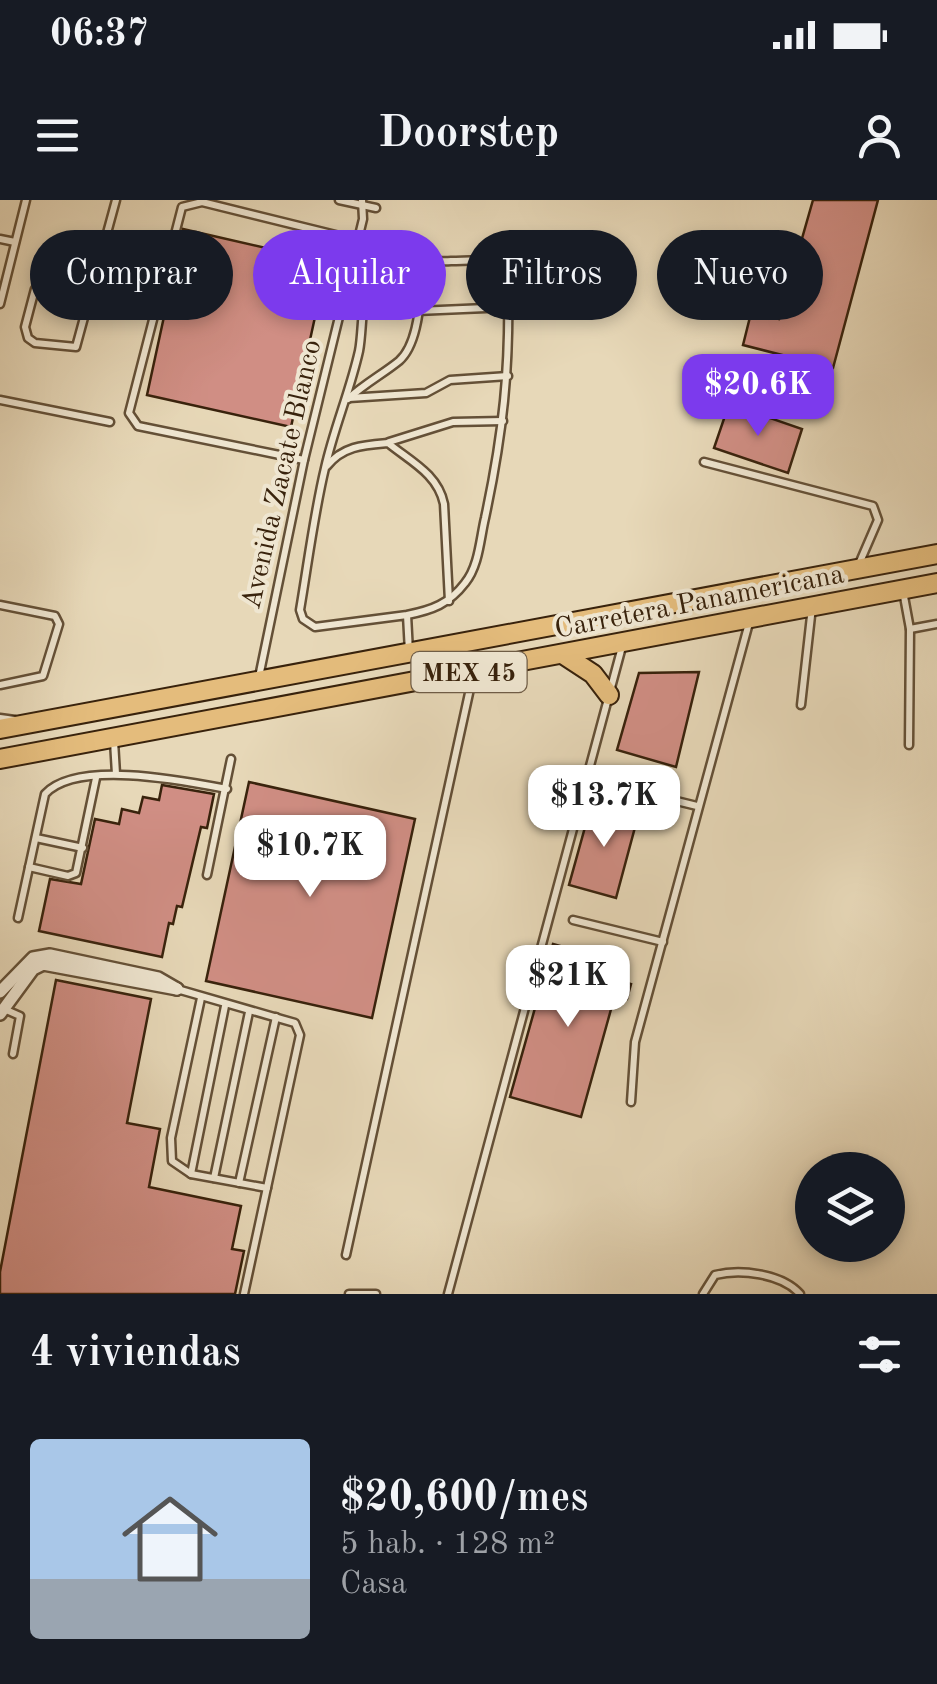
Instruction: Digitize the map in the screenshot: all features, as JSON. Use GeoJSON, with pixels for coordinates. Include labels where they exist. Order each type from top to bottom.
{"type":"FeatureCollection","features":[{"type":"Feature","properties":{"kind":"main road","name":"Carretera Panamericana"},"geometry":{"type":"LineString","coordinates":[[0,729],[937,554]]}},
{"type":"Feature","properties":{"kind":"main road","name":"Carretera Panamericana"},"geometry":{"type":"LineString","coordinates":[[0,759],[937,583]]}},
{"type":"Feature","properties":{"kind":"main road"},"geometry":{"type":"LineString","coordinates":[[564,655],[593,674],[609,695]]}},
{"type":"Feature","properties":{"kind":"main road"},"geometry":{"type":"LineString","coordinates":[[375,659],[378,689]]}},
{"type":"Feature","properties":{"kind":"street"},"geometry":{"type":"LineString","coordinates":[[0,992],[33,958],[50,955],[158,978],[177,989]]}},
{"type":"Feature","properties":{"kind":"street"},"geometry":{"type":"LineString","coordinates":[[2,1011],[32,969],[43,964],[177,989]]}},
{"type":"Feature","properties":{"kind":"lane"},"geometry":{"type":"LineString","coordinates":[[0,304],[26,200]]}},
{"type":"Feature","properties":{"kind":"lane"},"geometry":{"type":"LineString","coordinates":[[108,230],[116,200]]}},
{"type":"Feature","properties":{"kind":"lane"},"geometry":{"type":"LineString","coordinates":[[339,200],[376,204]]}},
{"type":"Feature","properties":{"kind":"lane"},"geometry":{"type":"LineString","coordinates":[[304,460],[138,426],[129,413],[182,207],[202,202],[315,230]]}},
{"type":"Feature","properties":{"kind":"lane","name":"Avenida Zacate Blanco"},"geometry":{"type":"LineString","coordinates":[[362,202],[364,219]]}},
{"type":"Feature","properties":{"kind":"lane","name":"Avenida Zacate Blanco"},"geometry":{"type":"LineString","coordinates":[[360,230],[376,204]]}},
{"type":"Feature","properties":{"kind":"lane"},"geometry":{"type":"LineString","coordinates":[[0,240],[15,242]]}},
{"type":"Feature","properties":{"kind":"lane"},"geometry":{"type":"LineString","coordinates":[[30,308],[25,327],[34,343],[76,347],[83,320]]}},
{"type":"Feature","properties":{"kind":"lane","name":"Avenida Zacate Blanco"},"geometry":{"type":"LineString","coordinates":[[258,681],[337,320]]}},
{"type":"Feature","properties":{"kind":"lane"},"geometry":{"type":"LineString","coordinates":[[362,320],[348,398],[335,427],[324,472],[300,610],[303,619],[314,627],[434,609],[449,601],[473,572],[504,421],[508,320]]}},
{"type":"Feature","properties":{"kind":"lane"},"geometry":{"type":"LineString","coordinates":[[348,398],[402,359],[415,320]]}},
{"type":"Feature","properties":{"kind":"lane"},"geometry":{"type":"LineString","coordinates":[[348,398],[426,393],[450,380],[508,376]]}},
{"type":"Feature","properties":{"kind":"lane"},"geometry":{"type":"LineString","coordinates":[[0,400],[110,422]]}},
{"type":"Feature","properties":{"kind":"lane"},"geometry":{"type":"LineString","coordinates":[[324,472],[340,452],[356,446],[388,442],[453,422],[504,421]]}},
{"type":"Feature","properties":{"kind":"lane"},"geometry":{"type":"LineString","coordinates":[[388,442],[430,476],[442,492],[449,601]]}},
{"type":"Feature","properties":{"kind":"lane"},"geometry":{"type":"LineString","coordinates":[[704,462],[873,506],[878,520],[857,570]]}},
{"type":"Feature","properties":{"kind":"lane"},"geometry":{"type":"LineString","coordinates":[[903,589],[910,629],[909,746]]}},
{"type":"Feature","properties":{"kind":"lane"},"geometry":{"type":"LineString","coordinates":[[0,605],[55,616],[60,624],[43,676],[0,685]]}},
{"type":"Feature","properties":{"kind":"lane"},"geometry":{"type":"LineString","coordinates":[[801,705],[812,606]]}},
{"type":"Feature","properties":{"kind":"lane"},"geometry":{"type":"LineString","coordinates":[[407,615],[408,653]]}},
{"type":"Feature","properties":{"kind":"lane"},"geometry":{"type":"LineString","coordinates":[[631,1102],[635,1042],[751,618]]}},
{"type":"Feature","properties":{"kind":"lane"},"geometry":{"type":"LineString","coordinates":[[910,629],[937,624]]}},
{"type":"Feature","properties":{"kind":"lane"},"geometry":{"type":"LineString","coordinates":[[448,1294],[624,642]]}},
{"type":"Feature","properties":{"kind":"lane"},"geometry":{"type":"LineString","coordinates":[[346,1255],[474,671]]}},
{"type":"Feature","properties":{"kind":"lane"},"geometry":{"type":"LineString","coordinates":[[0,718],[36,722]]}},
{"type":"Feature","properties":{"kind":"lane"},"geometry":{"type":"LineString","coordinates":[[114,740],[116,774]]}},
{"type":"Feature","properties":{"kind":"lane"},"geometry":{"type":"LineString","coordinates":[[207,876],[230,759]]}},
{"type":"Feature","properties":{"kind":"lane"},"geometry":{"type":"LineString","coordinates":[[18,918],[49,789],[62,783],[116,774],[154,776],[227,789]]}},
{"type":"Feature","properties":{"kind":"lane"},"geometry":{"type":"LineString","coordinates":[[29,868],[72,876],[79,869],[96,778]]}},
{"type":"Feature","properties":{"kind":"lane"},"geometry":{"type":"LineString","coordinates":[[607,784],[697,806]]}},
{"type":"Feature","properties":{"kind":"lane"},"geometry":{"type":"LineString","coordinates":[[36,838],[83,848]]}},
{"type":"Feature","properties":{"kind":"lane"},"geometry":{"type":"LineString","coordinates":[[573,920],[662,942]]}},
{"type":"Feature","properties":{"kind":"lane"},"geometry":{"type":"LineString","coordinates":[[177,989],[294,1023],[300,1035],[244,1294]]}},
{"type":"Feature","properties":{"kind":"lane"},"geometry":{"type":"LineString","coordinates":[[201,998],[170,1154],[177,1168],[191,1174],[267,1188]]}},
{"type":"Feature","properties":{"kind":"lane"},"geometry":{"type":"LineString","coordinates":[[191,1174],[226,1006]]}},
{"type":"Feature","properties":{"kind":"lane"},"geometry":{"type":"LineString","coordinates":[[2,1011],[20,1016],[14,1054]]}},
{"type":"Feature","properties":{"kind":"lane"},"geometry":{"type":"LineString","coordinates":[[214,1178],[249,1012]]}},
{"type":"Feature","properties":{"kind":"lane"},"geometry":{"type":"LineString","coordinates":[[239,1183],[276,1017]]}},
{"type":"Feature","properties":{"kind":"lane"},"geometry":{"type":"LineString","coordinates":[[702,1294],[714,1276],[737,1270],[790,1285],[800,1294]]}},
{"type":"Feature","properties":{"kind":"lane"},"geometry":{"type":"LineString","coordinates":[[349,1294],[376,1294]]}},
{"type":"Feature","properties":{"kind":"building"},"geometry":{"type":"Polygon","coordinates":[[[813,200],[878,200],[833,368],[743,345],[749,320],[823,320],[823,230],[804,230],[813,200]]]}},
{"type":"Feature","properties":{"kind":"building"},"geometry":{"type":"Polygon","coordinates":[[[233,240],[253,245],[253,320],[314,320],[291,427],[147,395],[163,320],[233,320],[233,240]]]}},
{"type":"Feature","properties":{"kind":"building"},"geometry":{"type":"Polygon","coordinates":[[[729,404],[802,429],[788,473],[714,448],[729,404]]]}},
{"type":"Feature","properties":{"kind":"building"},"geometry":{"type":"Polygon","coordinates":[[[699,672],[676,767],[617,750],[639,673],[699,672]]]}},
{"type":"Feature","properties":{"kind":"building"},"geometry":{"type":"Polygon","coordinates":[[[249,782],[415,819],[372,1018],[206,981],[249,782]]]}},
{"type":"Feature","properties":{"kind":"building"},"geometry":{"type":"Polygon","coordinates":[[[162,785],[214,794],[207,828],[201,827],[182,907],[177,906],[173,924],[169,923],[162,957],[39,931],[50,879],[81,884],[95,819],[119,824],[122,809],[139,813],[143,797],[159,800],[162,785]]]}},
{"type":"Feature","properties":{"kind":"building"},"geometry":{"type":"Polygon","coordinates":[[[592,802],[638,816],[616,898],[569,885],[592,802]]]}},
{"type":"Feature","properties":{"kind":"building"},"geometry":{"type":"Polygon","coordinates":[[[553,944],[623,964],[618,980],[631,984],[627,999],[615,995],[581,1117],[510,1097],[553,944]]]}},
{"type":"Feature","properties":{"kind":"building"},"geometry":{"type":"Polygon","coordinates":[[[56,980],[151,999],[127,1123],[160,1129],[149,1187],[241,1206],[232,1249],[244,1251],[235,1294],[0,1294],[0,1272],[56,980]]]}}]}
